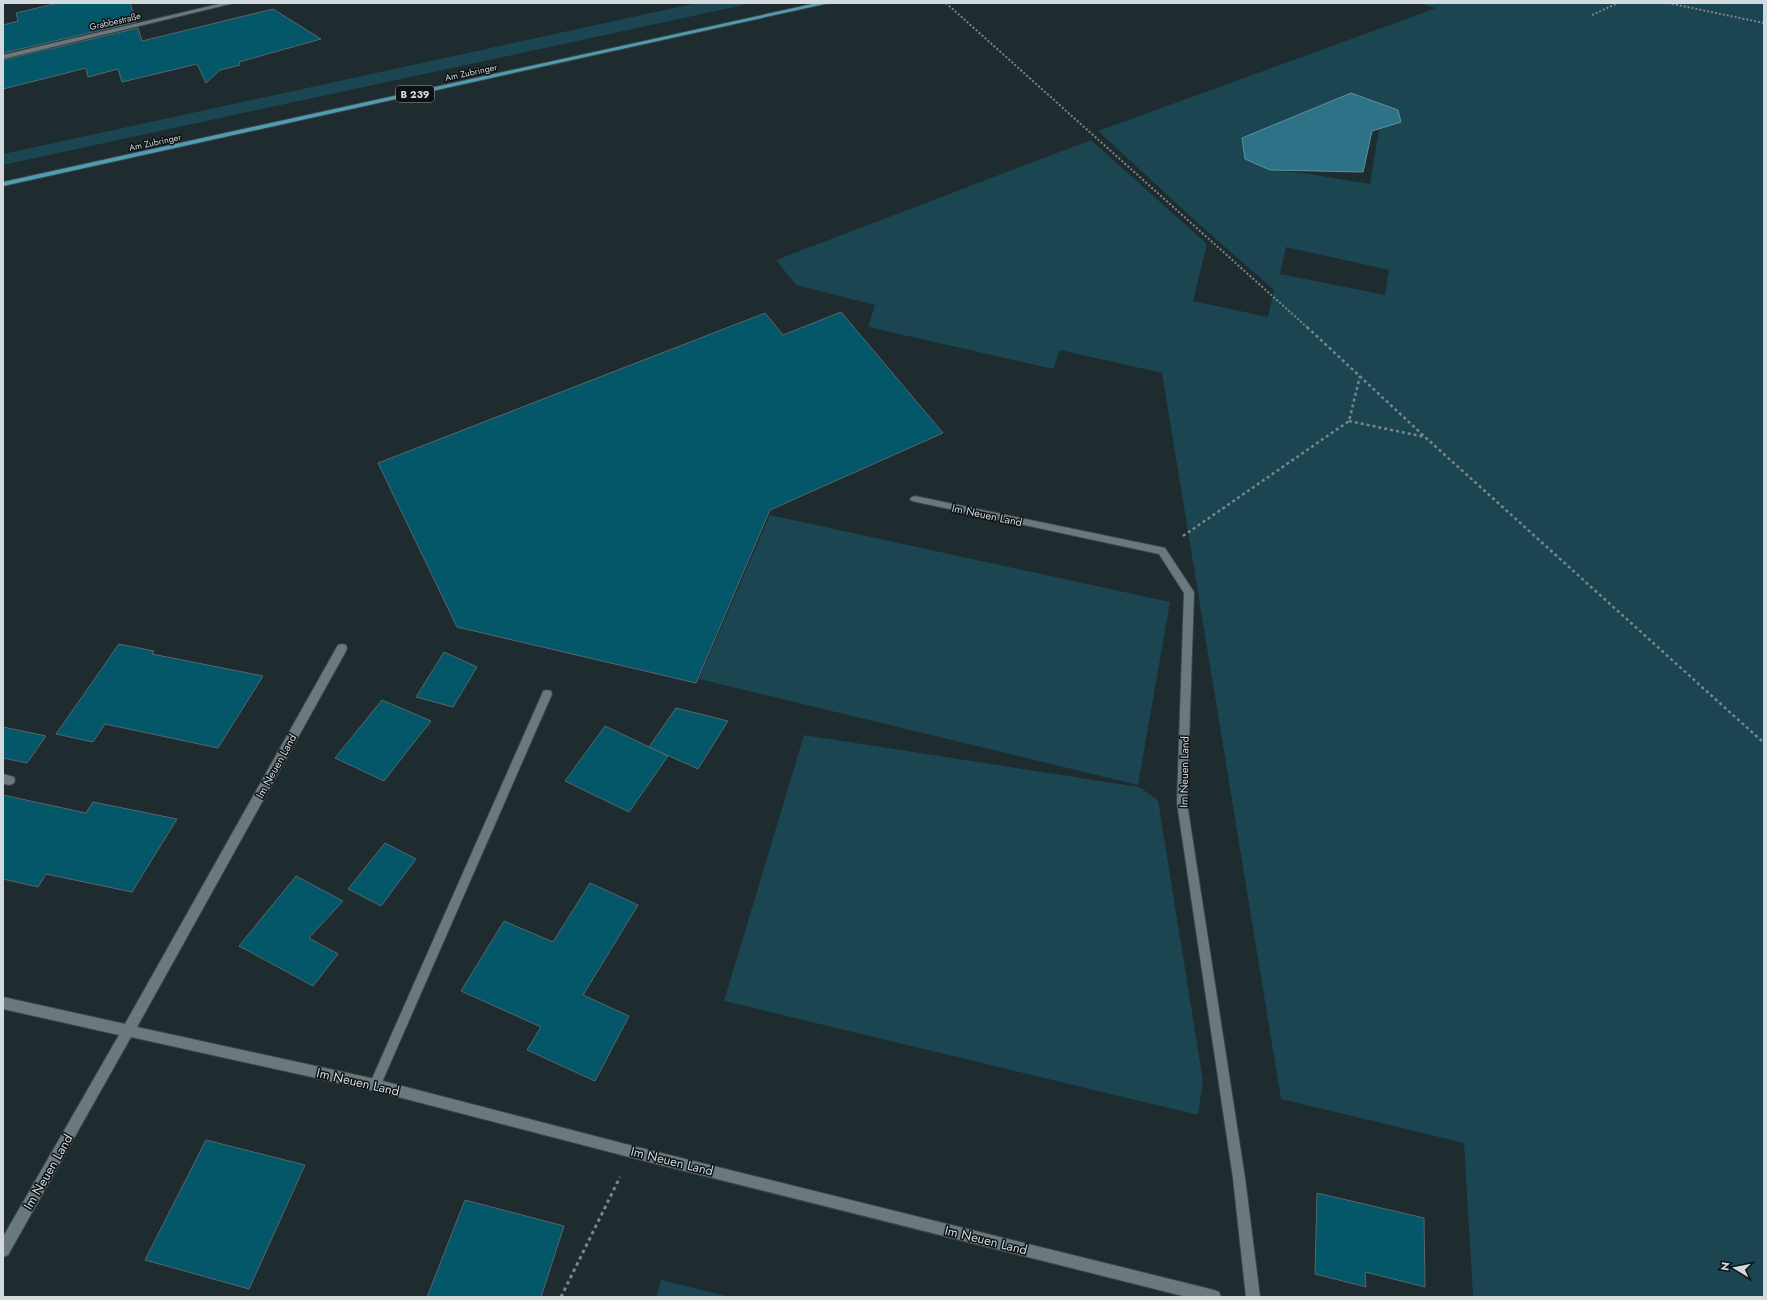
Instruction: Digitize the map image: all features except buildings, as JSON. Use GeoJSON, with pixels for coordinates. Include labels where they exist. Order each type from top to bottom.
{"type":"FeatureCollection","features":[{"type":"Feature","properties":{"kind":"main road","name":"Am Zubringer"},"geometry":{"type":"LineString","coordinates":[[3,184],[826,3]]}},
{"type":"Feature","properties":{"kind":"street","name":"Grabbestraße"},"geometry":{"type":"LineString","coordinates":[[3,57],[230,3]]}},
{"type":"Feature","properties":{"kind":"street","name":"Im Neuen Land"},"geometry":{"type":"LineString","coordinates":[[914,500],[1162,551],[1189,592],[1182,803],[1239,1178],[1253,1297]]}},
{"type":"Feature","properties":{"kind":"street","name":"Im Neuen Land"},"geometry":{"type":"LineString","coordinates":[[3,1250],[128,1031],[342,648]]}},
{"type":"Feature","properties":{"kind":"street"},"geometry":{"type":"LineString","coordinates":[[375,1085],[547,694]]}},
{"type":"Feature","properties":{"kind":"street","name":"Im Neuen Land"},"geometry":{"type":"LineString","coordinates":[[3,1003],[375,1085],[633,1152],[1214,1297]]}},
{"type":"Feature","properties":{"kind":"path"},"geometry":{"type":"LineString","coordinates":[[946,3],[1360,375],[1425,437],[1764,743]]}},
{"type":"Feature","properties":{"kind":"path"},"geometry":{"type":"LineString","coordinates":[[1592,16],[1618,3]]}},
{"type":"Feature","properties":{"kind":"path"},"geometry":{"type":"LineString","coordinates":[[1668,3],[1764,23]]}},
{"type":"Feature","properties":{"kind":"path"},"geometry":{"type":"LineString","coordinates":[[1162,551],[1349,421],[1360,375]]}},
{"type":"Feature","properties":{"kind":"path"},"geometry":{"type":"LineString","coordinates":[[1349,421],[1425,437]]}},
{"type":"Feature","properties":{"kind":"path"},"geometry":{"type":"LineString","coordinates":[[561,1297],[633,1152]]}},
{"type":"Feature","properties":{"kind":"shaded area"},"geometry":{"type":"Polygon","coordinates":[[[697,3],[753,3],[3,165],[3,154],[697,3]]]}},
{"type":"Feature","properties":{"kind":"shaded area"},"geometry":{"type":"Polygon","coordinates":[[[1416,3],[1764,3],[1764,1297],[1473,1297],[1464,1143],[1281,1099],[1162,373],[1060,350],[1053,369],[868,327],[875,305],[796,285],[776,260],[1091,140],[1207,244],[1193,301],[1268,317],[1274,290],[1201,226],[1098,131],[1436,8],[1416,3]],[[1398,110],[1270,170],[1303,173],[1370,184],[1379,129],[1400,122],[1398,110]],[[1286,247],[1280,274],[1385,295],[1389,270],[1286,247]]]}},
{"type":"Feature","properties":{"kind":"shaded area"},"geometry":{"type":"Polygon","coordinates":[[[1351,93],[1398,110],[1401,122],[1372,131],[1363,172],[1270,170],[1245,159],[1242,138],[1351,93]]]}},
{"type":"Feature","properties":{"kind":"shaded area"},"geometry":{"type":"Polygon","coordinates":[[[770,515],[1170,602],[1138,785],[699,679],[770,515]]]}},
{"type":"Feature","properties":{"kind":"shaded area"},"geometry":{"type":"Polygon","coordinates":[[[804,735],[1139,787],[1158,800],[1203,1081],[1198,1115],[724,1001],[804,735]]]}},
{"type":"Feature","properties":{"kind":"shaded area"},"geometry":{"type":"Polygon","coordinates":[[[661,1280],[731,1297],[656,1297],[661,1280]]]}}]}
